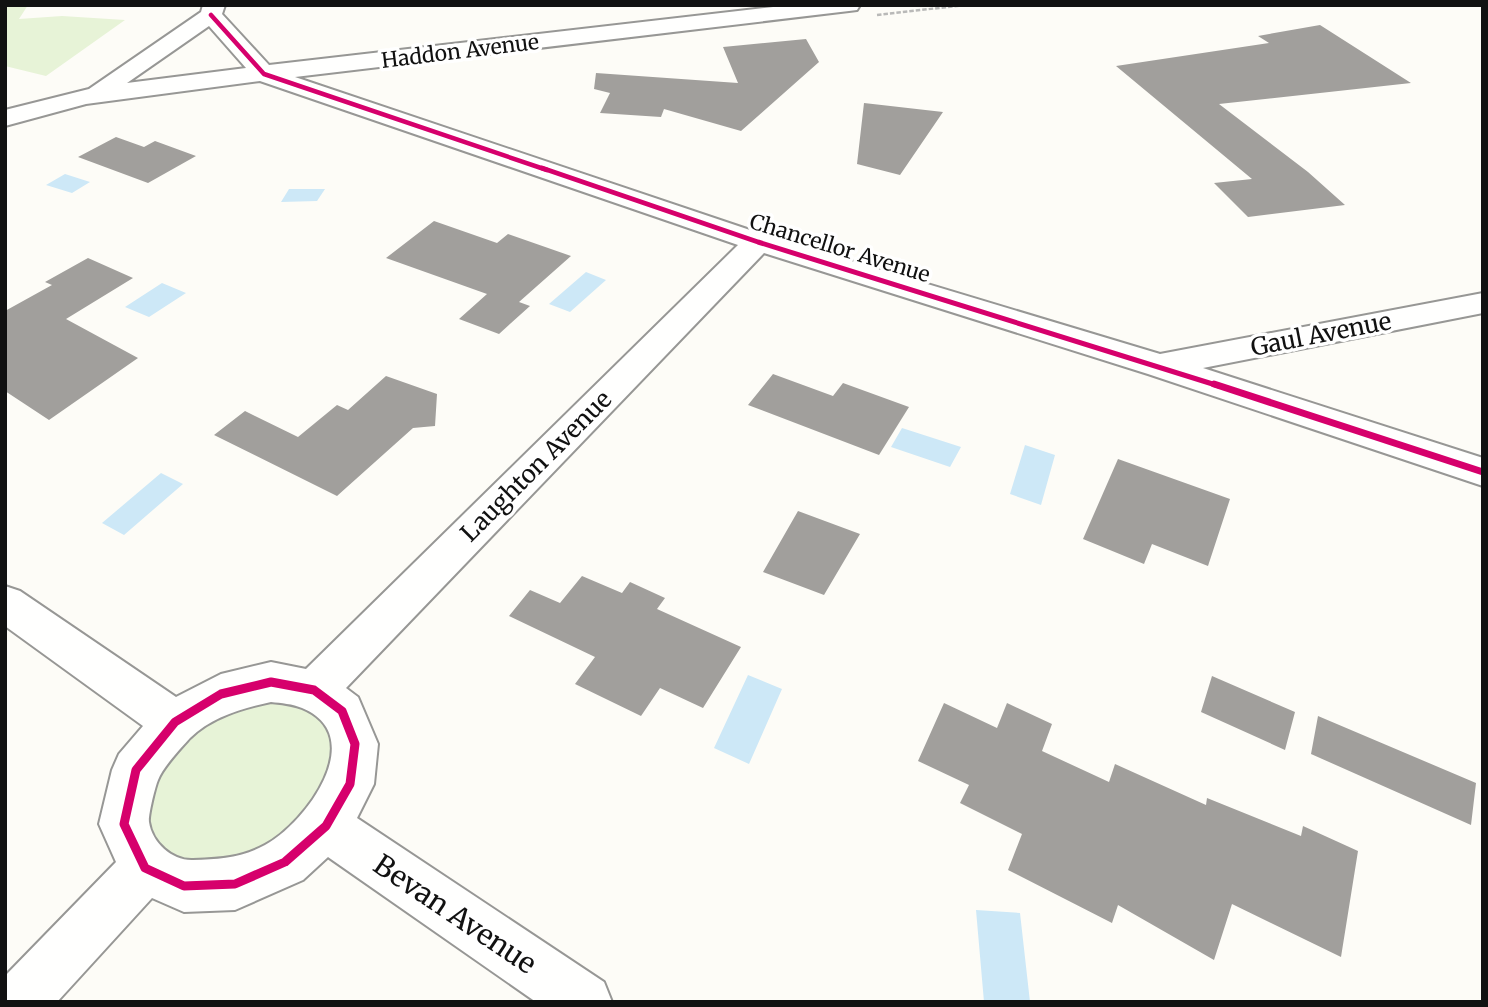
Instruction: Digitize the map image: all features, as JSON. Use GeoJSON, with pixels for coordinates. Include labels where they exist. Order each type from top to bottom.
{"type":"FeatureCollection","features":[{"type":"Feature","properties":{"kind":"street","name":"Haddon Avenue"},"geometry":{"type":"LineString","coordinates":[[5,118],[30,108],[170,84],[849,5]]}},
{"type":"Feature","properties":{"kind":"street","name":"Chancellor Avenue"},"geometry":{"type":"LineString","coordinates":[[213,10],[264,74],[758,242],[1160,366],[1483,472]]}},
{"type":"Feature","properties":{"kind":"street"},"geometry":{"type":"LineString","coordinates":[[81,98],[213,10]]}},
{"type":"Feature","properties":{"kind":"street","name":"Laughton Avenue"},"geometry":{"type":"LineString","coordinates":[[314,690],[758,242]]}},
{"type":"Feature","properties":{"kind":"street","name":"Gaul Avenue"},"geometry":{"type":"LineString","coordinates":[[1160,366],[1483,303]]}},
{"type":"Feature","properties":{"kind":"street"},"geometry":{"type":"LineString","coordinates":[[5,603],[175,722]]}},
{"type":"Feature","properties":{"kind":"street"},"geometry":{"type":"LineString","coordinates":[[271,682],[314,690],[342,711],[355,744],[350,784],[326,826],[285,862],[234,884],[184,887],[145,868],[124,824],[136,770],[175,722],[221,694],[271,682]]}},
{"type":"Feature","properties":{"kind":"street","name":"Bevan Avenue"},"geometry":{"type":"LineString","coordinates":[[326,826],[584,1002]]}},
{"type":"Feature","properties":{"kind":"street"},"geometry":{"type":"LineString","coordinates":[[19,1002],[145,868]]}},
{"type":"Feature","properties":{"kind":"green space"},"geometry":{"type":"Polygon","coordinates":[[[5,5],[28,5],[19,19],[62,16],[125,20],[46,76],[5,66],[5,5]]]}},
{"type":"Feature","properties":{"kind":"green space"},"geometry":{"type":"Polygon","coordinates":[[[271,682],[355,744],[285,862],[145,868],[136,770],[271,682]]]}},
{"type":"Feature","properties":{"kind":"water"},"geometry":{"type":"Polygon","coordinates":[[[65,174],[90,182],[72,193],[46,185],[65,174]]]}},
{"type":"Feature","properties":{"kind":"water"},"geometry":{"type":"Polygon","coordinates":[[[289,189],[325,189],[317,201],[281,202],[289,189]]]}},
{"type":"Feature","properties":{"kind":"water"},"geometry":{"type":"Polygon","coordinates":[[[586,272],[606,280],[570,312],[549,304],[586,272]]]}},
{"type":"Feature","properties":{"kind":"water"},"geometry":{"type":"Polygon","coordinates":[[[162,283],[186,293],[149,317],[125,307],[162,283]]]}},
{"type":"Feature","properties":{"kind":"water"},"geometry":{"type":"Polygon","coordinates":[[[902,428],[961,447],[950,467],[891,447],[902,428]]]}},
{"type":"Feature","properties":{"kind":"water"},"geometry":{"type":"Polygon","coordinates":[[[1025,445],[1055,455],[1041,505],[1010,494],[1025,445]]]}},
{"type":"Feature","properties":{"kind":"water"},"geometry":{"type":"Polygon","coordinates":[[[161,473],[183,484],[124,535],[102,523],[161,473]]]}},
{"type":"Feature","properties":{"kind":"water"},"geometry":{"type":"Polygon","coordinates":[[[748,675],[782,689],[749,764],[714,748],[748,675]]]}},
{"type":"Feature","properties":{"kind":"water"},"geometry":{"type":"Polygon","coordinates":[[[976,910],[1020,913],[1030,1002],[984,1002],[976,910]]]}},
{"type":"Feature","properties":{"kind":"building"},"geometry":{"type":"Polygon","coordinates":[[[1320,25],[1411,83],[1219,104],[1308,172],[1345,205],[1248,217],[1214,183],[1252,179],[1116,66],[1269,43],[1258,36],[1320,25]]]}},
{"type":"Feature","properties":{"kind":"building"},"geometry":{"type":"Polygon","coordinates":[[[806,39],[819,62],[741,131],[664,109],[661,117],[600,113],[610,93],[594,89],[596,73],[738,83],[723,47],[806,39]]]}},
{"type":"Feature","properties":{"kind":"building"},"geometry":{"type":"Polygon","coordinates":[[[864,103],[943,112],[900,175],[857,164],[864,103]]]}},
{"type":"Feature","properties":{"kind":"building"},"geometry":{"type":"Polygon","coordinates":[[[116,137],[144,147],[155,141],[196,156],[148,183],[78,157],[116,137]]]}},
{"type":"Feature","properties":{"kind":"building"},"geometry":{"type":"Polygon","coordinates":[[[434,221],[497,243],[508,234],[571,256],[519,302],[530,306],[499,334],[459,319],[487,294],[386,258],[434,221]]]}},
{"type":"Feature","properties":{"kind":"building"},"geometry":{"type":"Polygon","coordinates":[[[88,258],[133,278],[66,319],[138,358],[49,420],[5,391],[5,311],[52,285],[45,282],[88,258]]]}},
{"type":"Feature","properties":{"kind":"building"},"geometry":{"type":"Polygon","coordinates":[[[773,374],[833,396],[843,383],[909,407],[879,455],[748,405],[773,374]]]}},
{"type":"Feature","properties":{"kind":"building"},"geometry":{"type":"Polygon","coordinates":[[[386,376],[437,394],[435,426],[413,428],[337,496],[214,435],[245,411],[298,437],[337,405],[348,410],[386,376]]]}},
{"type":"Feature","properties":{"kind":"building"},"geometry":{"type":"Polygon","coordinates":[[[1118,459],[1230,499],[1208,566],[1152,544],[1144,564],[1083,539],[1118,459]]]}},
{"type":"Feature","properties":{"kind":"building"},"geometry":{"type":"Polygon","coordinates":[[[798,511],[860,534],[824,595],[763,572],[798,511]]]}},
{"type":"Feature","properties":{"kind":"building"},"geometry":{"type":"Polygon","coordinates":[[[582,576],[622,593],[630,582],[665,598],[657,609],[741,647],[703,708],[660,688],[641,716],[575,684],[595,657],[509,616],[530,590],[560,603],[582,576]]]}},
{"type":"Feature","properties":{"kind":"building"},"geometry":{"type":"Polygon","coordinates":[[[1212,676],[1295,712],[1285,750],[1201,712],[1212,676]]]}},
{"type":"Feature","properties":{"kind":"building"},"geometry":{"type":"Polygon","coordinates":[[[944,703],[997,728],[1007,703],[1052,724],[1042,751],[1109,782],[1115,764],[1206,805],[1207,798],[1301,836],[1303,826],[1358,851],[1341,957],[1232,904],[1214,960],[1118,905],[1112,923],[1008,870],[1022,834],[960,803],[969,785],[918,761],[944,703]]]}},
{"type":"Feature","properties":{"kind":"building"},"geometry":{"type":"Polygon","coordinates":[[[1318,716],[1476,783],[1471,825],[1311,754],[1318,716]]]}},
{"type":"Feature","properties":{"kind":"cycle path"},"geometry":{"type":"LineString","coordinates":[[211,15],[264,74],[758,242],[1160,366],[1483,472]]}},
{"type":"Feature","properties":{"kind":"cycle path"},"geometry":{"type":"LineString","coordinates":[[271,682],[314,690],[342,711],[355,744],[350,784],[326,826],[285,862],[235,884],[184,886],[145,868],[124,824],[136,770],[175,722],[221,694],[271,682]]}}]}
